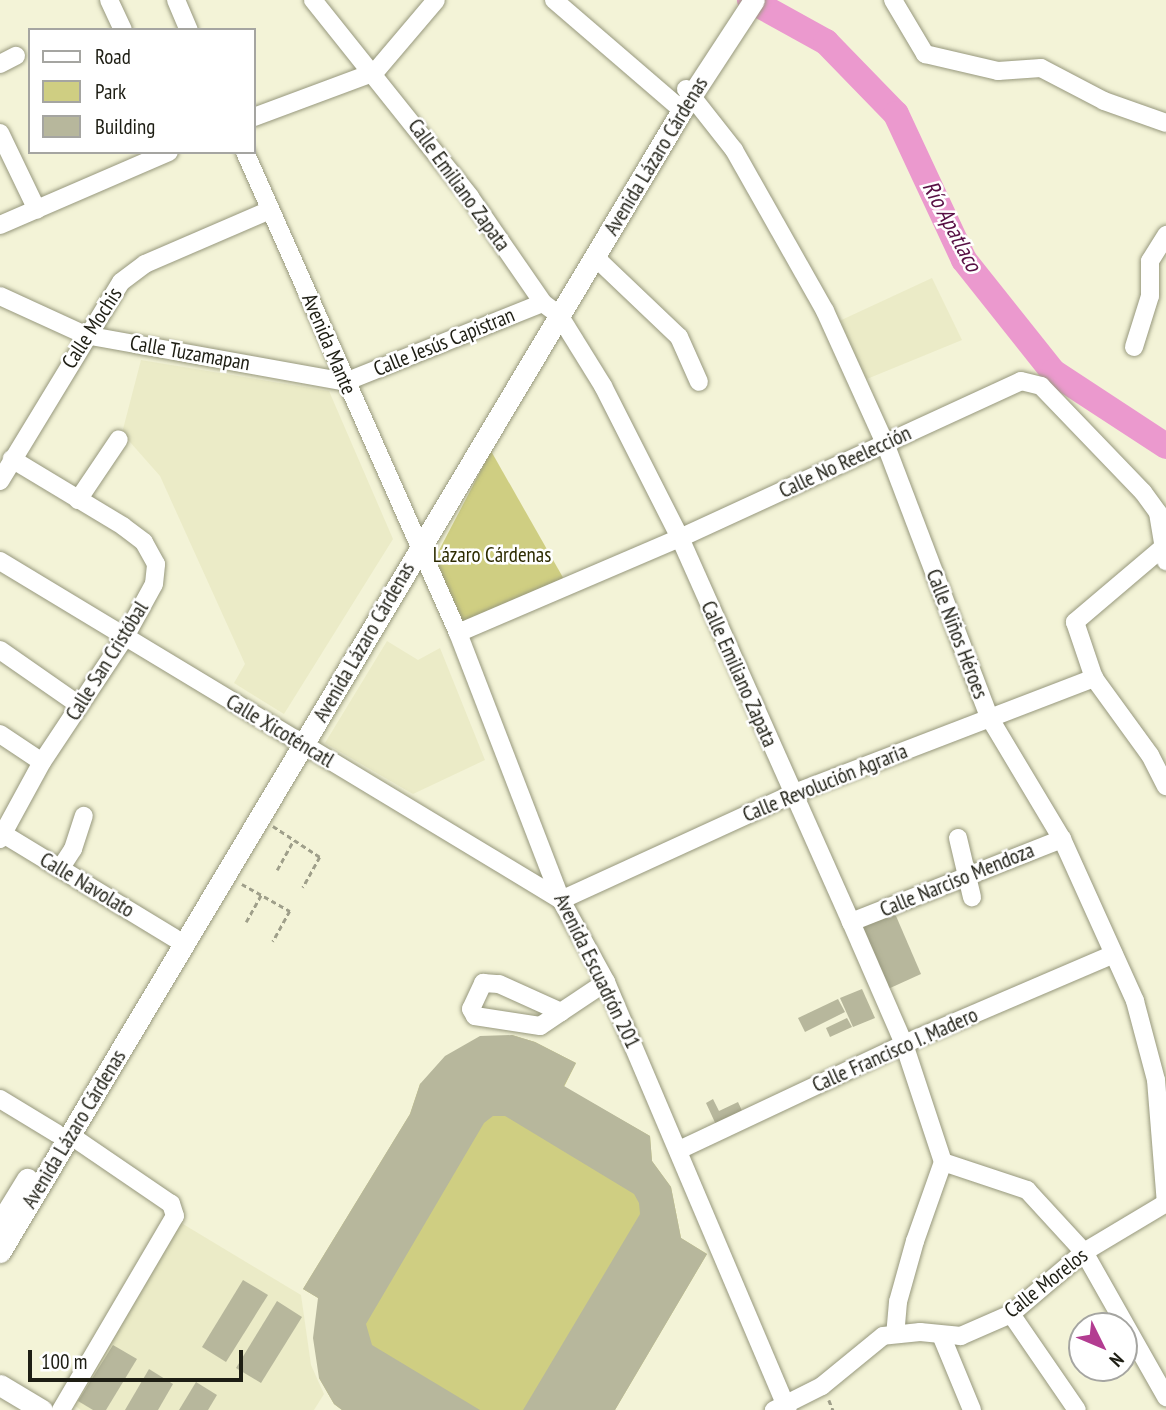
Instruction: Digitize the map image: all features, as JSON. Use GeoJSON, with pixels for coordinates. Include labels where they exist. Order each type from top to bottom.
{"type":"FeatureCollection","features":[{"type":"Feature","properties":{"kind":"main road","name":"Avenida Lázaro Cárdenas"},"geometry":{"type":"LineString","coordinates":[[732,29],[746,0]]}},
{"type":"Feature","properties":{"kind":"main road","name":"Avenida Lázaro Cárdenas"},"geometry":{"type":"LineString","coordinates":[[118,1042],[174,938],[299,742],[552,309],[684,99],[754,0]]}},
{"type":"Feature","properties":{"kind":"main road","name":"Avenida Lázaro Cárdenas"},"geometry":{"type":"LineString","coordinates":[[552,309],[595,257],[684,99]]}},
{"type":"Feature","properties":{"kind":"main road","name":"Avenida Lázaro Cárdenas"},"geometry":{"type":"LineString","coordinates":[[0,1252],[63,1134],[118,1042],[261,818],[299,742]]}},
{"type":"Feature","properties":{"kind":"main road","name":"Avenida Lázaro Cárdenas"},"geometry":{"type":"LineString","coordinates":[[0,1223],[63,1134]]}},
{"type":"Feature","properties":{"kind":"main road"},"geometry":{"type":"LineString","coordinates":[[0,1385],[42,1410]]}},
{"type":"Feature","properties":{"kind":"street"},"geometry":{"type":"LineString","coordinates":[[109,0],[122,28]]}},
{"type":"Feature","properties":{"kind":"street"},"geometry":{"type":"LineString","coordinates":[[176,0],[188,28]]}},
{"type":"Feature","properties":{"kind":"street","name":"Calle Emiliano Zapata"},"geometry":{"type":"LineString","coordinates":[[313,0],[374,72],[552,309],[603,386],[680,538],[851,922],[904,1044],[943,1162]]}},
{"type":"Feature","properties":{"kind":"street"},"geometry":{"type":"LineString","coordinates":[[256,116],[374,72],[436,0]]}},
{"type":"Feature","properties":{"kind":"street","name":"Calle Niños Héroes"},"geometry":{"type":"LineString","coordinates":[[554,0],[684,99],[734,150],[800,262],[885,443],[989,717],[1062,839],[1135,1001],[1156,1080],[1166,1203]]}},
{"type":"Feature","properties":{"kind":"street"},"geometry":{"type":"LineString","coordinates":[[893,0],[925,54],[998,71],[1041,68],[1104,101],[1166,123]]}},
{"type":"Feature","properties":{"kind":"street"},"geometry":{"type":"LineString","coordinates":[[0,133],[37,210]]}},
{"type":"Feature","properties":{"kind":"street"},"geometry":{"type":"LineString","coordinates":[[0,226],[164,154]]}},
{"type":"Feature","properties":{"kind":"street","name":"Avenida Mante"},"geometry":{"type":"LineString","coordinates":[[245,154],[415,543]]}},
{"type":"Feature","properties":{"kind":"street","name":"Calle Mochis"},"geometry":{"type":"LineString","coordinates":[[0,481],[85,335],[121,282],[145,264],[270,210]]}},
{"type":"Feature","properties":{"kind":"street"},"geometry":{"type":"LineString","coordinates":[[1133,347],[1150,296],[1150,261],[1166,235]]}},
{"type":"Feature","properties":{"kind":"street"},"geometry":{"type":"LineString","coordinates":[[595,257],[678,337],[699,382]]}},
{"type":"Feature","properties":{"kind":"street"},"geometry":{"type":"LineString","coordinates":[[145,264],[177,267]]}},
{"type":"Feature","properties":{"kind":"street","name":"Calle Tuzamapan"},"geometry":{"type":"LineString","coordinates":[[0,296],[85,335],[345,382]]}},
{"type":"Feature","properties":{"kind":"street","name":"Calle Jesús Capistran"},"geometry":{"type":"LineString","coordinates":[[345,382],[552,309]]}},
{"type":"Feature","properties":{"kind":"street","name":"Calle No Reelección"},"geometry":{"type":"LineString","coordinates":[[458,633],[680,538],[1021,381],[1035,382],[1143,492],[1158,513],[1163,555],[1075,622],[1094,678]]}},
{"type":"Feature","properties":{"kind":"street"},"geometry":{"type":"LineString","coordinates":[[78,500],[119,439]]}},
{"type":"Feature","properties":{"kind":"street","name":"Calle San Cristóbal"},"geometry":{"type":"LineString","coordinates":[[1,835],[42,762],[125,637],[154,584],[156,564],[145,542],[12,459]]}},
{"type":"Feature","properties":{"kind":"street","name":"Avenida Escuadrón 201"},"geometry":{"type":"LineString","coordinates":[[415,543],[458,633],[561,900],[606,982],[679,1150],[783,1408]]}},
{"type":"Feature","properties":{"kind":"street","name":"Calle Xicoténcatl"},"geometry":{"type":"LineString","coordinates":[[0,561],[561,900]]}},
{"type":"Feature","properties":{"kind":"street"},"geometry":{"type":"LineString","coordinates":[[3,659],[79,705]]}},
{"type":"Feature","properties":{"kind":"street"},"geometry":{"type":"LineString","coordinates":[[1094,678],[1150,755],[1166,786]]}},
{"type":"Feature","properties":{"kind":"street","name":"Calle Revolución Agraria"},"geometry":{"type":"LineString","coordinates":[[561,900],[792,794],[1094,678]]}},
{"type":"Feature","properties":{"kind":"street"},"geometry":{"type":"LineString","coordinates":[[0,734],[42,762]]}},
{"type":"Feature","properties":{"kind":"street"},"geometry":{"type":"LineString","coordinates":[[60,869],[73,849],[84,816]]}},
{"type":"Feature","properties":{"kind":"street","name":"Calle Navolato"},"geometry":{"type":"LineString","coordinates":[[1,835],[174,938]]}},
{"type":"Feature","properties":{"kind":"street"},"geometry":{"type":"LineString","coordinates":[[958,838],[972,897]]}},
{"type":"Feature","properties":{"kind":"street","name":"Calle Narciso Mendoza"},"geometry":{"type":"LineString","coordinates":[[851,922],[967,874],[1062,839]]}},
{"type":"Feature","properties":{"kind":"street","name":"Calle Francisco I. Madero"},"geometry":{"type":"LineString","coordinates":[[679,1150],[904,1044],[1114,954]]}},
{"type":"Feature","properties":{"kind":"street"},"geometry":{"type":"LineString","coordinates":[[561,1012],[606,982]]}},
{"type":"Feature","properties":{"kind":"street"},"geometry":{"type":"LineString","coordinates":[[0,1099],[63,1134],[171,1204],[175,1216],[61,1410]]}},
{"type":"Feature","properties":{"kind":"street"},"geometry":{"type":"LineString","coordinates":[[783,1408],[822,1386],[883,1336],[895,1334],[915,1241],[943,1162],[1027,1190],[1084,1252],[1166,1397]]}},
{"type":"Feature","properties":{"kind":"street","name":"Calle Morelos"},"geometry":{"type":"LineString","coordinates":[[895,1334],[961,1336],[1011,1314],[1084,1252],[1166,1203]]}},
{"type":"Feature","properties":{"kind":"street"},"geometry":{"type":"LineString","coordinates":[[1011,1314],[1077,1410]]}},
{"type":"Feature","properties":{"kind":"street"},"geometry":{"type":"LineString","coordinates":[[941,1335],[972,1410]]}},
{"type":"Feature","properties":{"kind":"path"},"geometry":{"type":"LineString","coordinates":[[261,818],[320,857],[303,888]]}},
{"type":"Feature","properties":{"kind":"path"},"geometry":{"type":"LineString","coordinates":[[277,870],[293,841]]}},
{"type":"Feature","properties":{"kind":"path"},"geometry":{"type":"LineString","coordinates":[[227,875],[290,911],[273,942]]}},
{"type":"Feature","properties":{"kind":"path"},"geometry":{"type":"LineString","coordinates":[[246,922],[261,895]]}},
{"type":"Feature","properties":{"kind":"shaded area"},"geometry":{"type":"Polygon","coordinates":[[[932,278],[962,340],[862,381],[835,323],[932,278]]]}},
{"type":"Feature","properties":{"kind":"shaded area"},"geometry":{"type":"Polygon","coordinates":[[[141,360],[329,391],[393,539],[284,714],[234,683],[245,664],[160,476],[122,433],[141,360]]]}},
{"type":"Feature","properties":{"kind":"shaded area"},"geometry":{"type":"Polygon","coordinates":[[[387,641],[418,660],[440,648],[485,760],[413,794],[325,743],[387,641]]]}},
{"type":"Feature","properties":{"kind":"shaded area"},"geometry":{"type":"Polygon","coordinates":[[[178,1221],[301,1295],[311,1365],[324,1394],[314,1410],[81,1410],[71,1403],[178,1221]]]}},
{"type":"Feature","properties":{"kind":"green space","name":"Lázaro Cárdenas"},"geometry":{"type":"Polygon","coordinates":[[[491,451],[565,581],[463,624],[434,560],[491,451]]]}},
{"type":"Feature","properties":{"kind":"green space"},"geometry":{"type":"Polygon","coordinates":[[[512,1035],[535,1042],[576,1063],[564,1087],[650,1136],[652,1161],[671,1187],[681,1238],[707,1254],[615,1410],[342,1410],[334,1404],[319,1378],[318,1298],[303,1289],[410,1114],[420,1084],[512,1035]]]}},
{"type":"Feature","properties":{"kind":"building"},"geometry":{"type":"Polygon","coordinates":[[[893,909],[921,974],[888,989],[860,923],[893,909]]]}},
{"type":"Feature","properties":{"kind":"building"},"geometry":{"type":"Polygon","coordinates":[[[862,989],[875,1018],[853,1027],[840,998],[862,989]]]}},
{"type":"Feature","properties":{"kind":"building"},"geometry":{"type":"Polygon","coordinates":[[[838,999],[845,1012],[805,1032],[798,1018],[838,999]]]}},
{"type":"Feature","properties":{"kind":"building"},"geometry":{"type":"Polygon","coordinates":[[[847,1018],[852,1027],[830,1037],[826,1028],[847,1018]]]}},
{"type":"Feature","properties":{"kind":"building"},"geometry":{"type":"Polygon","coordinates":[[[512,1035],[535,1042],[576,1063],[564,1086],[650,1136],[652,1161],[671,1187],[681,1238],[707,1254],[615,1410],[523,1410],[640,1214],[639,1203],[634,1194],[505,1116],[493,1116],[484,1123],[366,1324],[372,1345],[480,1410],[342,1410],[334,1404],[319,1378],[313,1338],[318,1298],[303,1289],[410,1114],[420,1084],[445,1056],[480,1036],[512,1035]]]}},
{"type":"Feature","properties":{"kind":"building"},"geometry":{"type":"Polygon","coordinates":[[[713,1099],[719,1111],[738,1102],[745,1117],[718,1129],[706,1103],[713,1099]]]}},
{"type":"Feature","properties":{"kind":"building"},"geometry":{"type":"Polygon","coordinates":[[[243,1280],[268,1295],[226,1362],[202,1347],[243,1280]]]}},
{"type":"Feature","properties":{"kind":"building"},"geometry":{"type":"Polygon","coordinates":[[[277,1301],[302,1317],[261,1383],[236,1368],[277,1301]]]}},
{"type":"Feature","properties":{"kind":"building"},"geometry":{"type":"Polygon","coordinates":[[[113,1345],[137,1359],[106,1410],[93,1410],[78,1401],[113,1345]]]}},
{"type":"Feature","properties":{"kind":"building"},"geometry":{"type":"Polygon","coordinates":[[[149,1369],[173,1384],[158,1410],[125,1410],[149,1369]]]}},
{"type":"Feature","properties":{"kind":"building"},"geometry":{"type":"Polygon","coordinates":[[[196,1382],[217,1395],[208,1410],[179,1410],[196,1382]]]}},
{"type":"Feature","properties":{"kind":"waterway","name":"Río Apatlaco"},"geometry":{"type":"LineString","coordinates":[[750,0],[826,42],[896,114],[964,260],[1053,372],[1166,446]]}}]}
